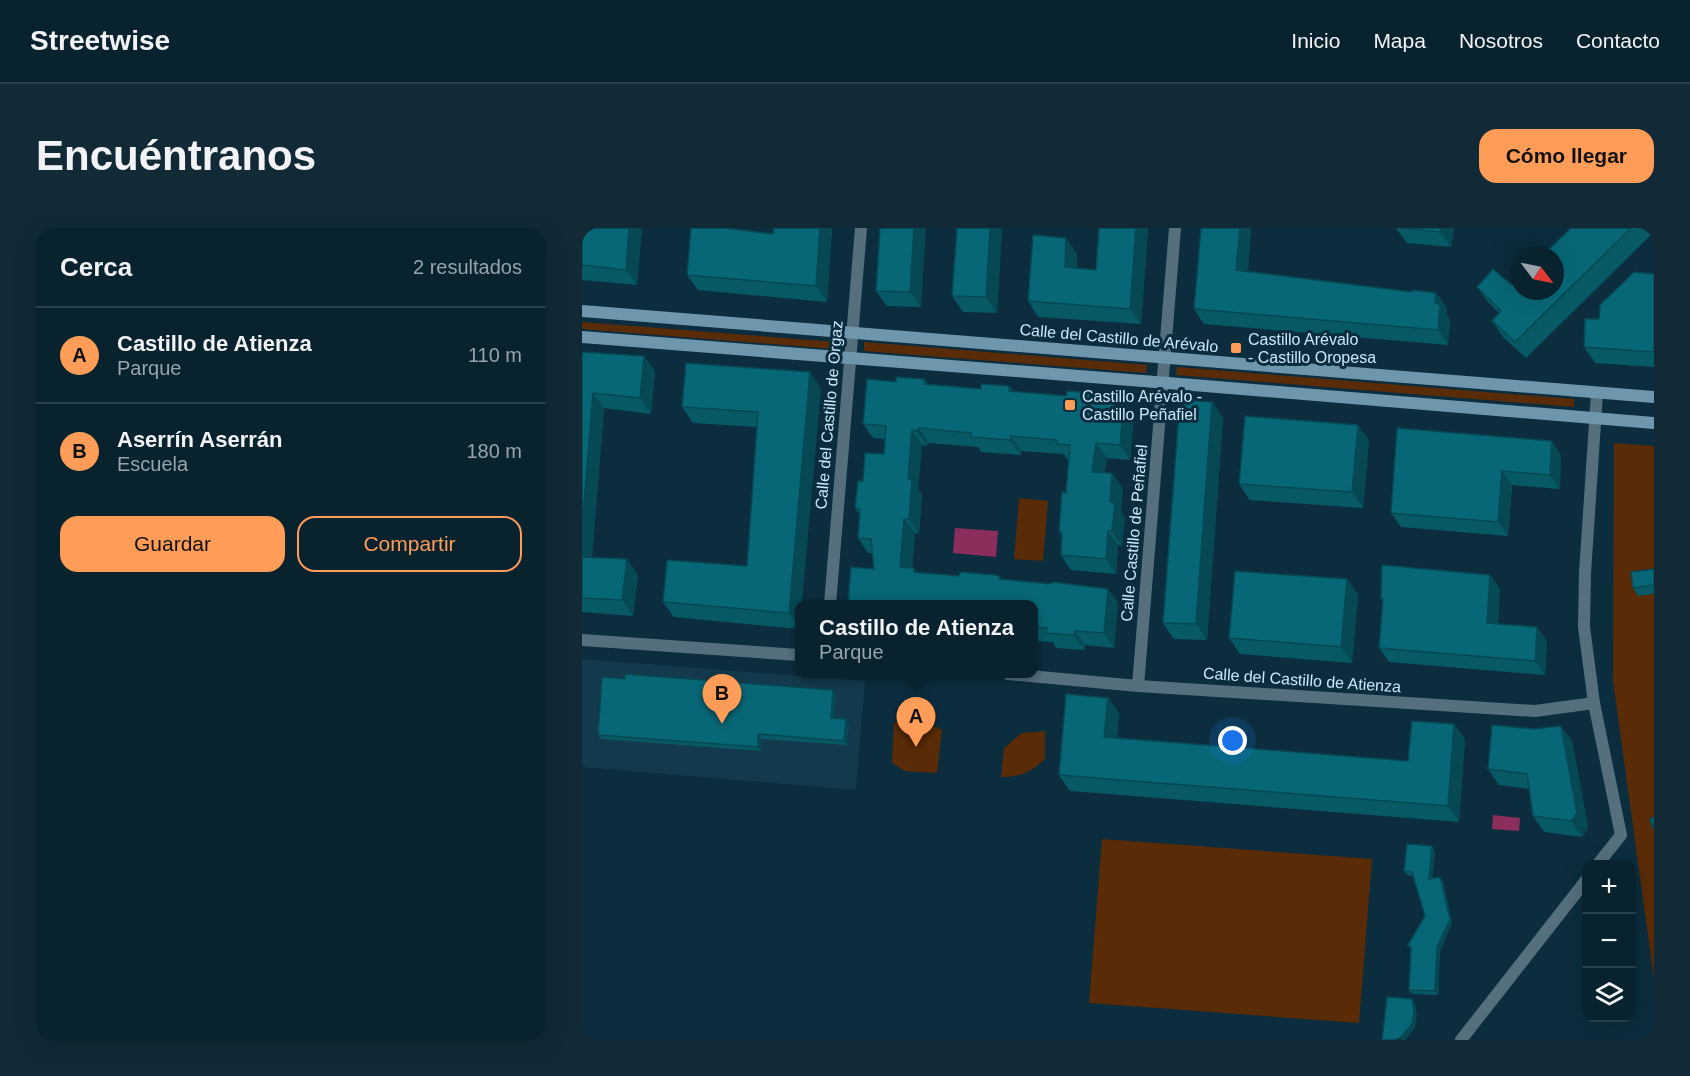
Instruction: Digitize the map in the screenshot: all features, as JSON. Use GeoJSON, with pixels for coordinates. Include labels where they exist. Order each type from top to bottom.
{"type":"FeatureCollection","features":[{"type":"Feature","properties":{"kind":"street","name":"Calle del Castillo de Orgaz"},"geometry":{"type":"LineString","coordinates":[[830,600],[861,228]]}},
{"type":"Feature","properties":{"kind":"street","name":"Calle Castillo de Peñafiel"},"geometry":{"type":"LineString","coordinates":[[1138,686],[1175,228]]}},
{"type":"Feature","properties":{"kind":"street","name":"Calle del Castillo de Arévalo"},"geometry":{"type":"LineString","coordinates":[[582,311],[1654,397]]}},
{"type":"Feature","properties":{"kind":"street"},"geometry":{"type":"LineString","coordinates":[[582,338],[1162,382],[1654,423]]}},
{"type":"Feature","properties":{"kind":"street"},"geometry":{"type":"LineString","coordinates":[[1597,393],[1585,573],[1584,627],[1594,703],[1621,835],[1601,860]]}},
{"type":"Feature","properties":{"kind":"street"},"geometry":{"type":"LineString","coordinates":[[582,640],[795,655]]}},
{"type":"Feature","properties":{"kind":"street","name":"Calle del Castillo de Atienza"},"geometry":{"type":"LineString","coordinates":[[1038,677],[1138,686],[1535,711],[1594,703]]}},
{"type":"Feature","properties":{"kind":"street"},"geometry":{"type":"LineString","coordinates":[[1461,1040],[1582,885]]}},
{"type":"Feature","properties":{"kind":"shaded area"},"geometry":{"type":"Polygon","coordinates":[[[582,322],[836,342],[835,349],[582,329],[582,322]]]}},
{"type":"Feature","properties":{"kind":"shaded area"},"geometry":{"type":"Polygon","coordinates":[[[864,342],[1147,365],[1146,373],[864,351],[864,342]]]}},
{"type":"Feature","properties":{"kind":"shaded area"},"geometry":{"type":"Polygon","coordinates":[[[1177,367],[1574,399],[1574,407],[1176,375],[1177,367]]]}},
{"type":"Feature","properties":{"kind":"shaded area"},"geometry":{"type":"Polygon","coordinates":[[[1614,443],[1654,446],[1654,979],[1613,681],[1614,443]]]}},
{"type":"Feature","properties":{"kind":"shaded area"},"geometry":{"type":"Polygon","coordinates":[[[1019,498],[1048,501],[1043,561],[1014,559],[1019,498]]]}},
{"type":"Feature","properties":{"kind":"shaded area"},"geometry":{"type":"Polygon","coordinates":[[[955,528],[998,531],[996,557],[953,553],[955,528]]]}},
{"type":"Feature","properties":{"kind":"shaded area"},"geometry":{"type":"Polygon","coordinates":[[[582,659],[795,676],[795,678],[865,681],[856,790],[582,767],[582,659]]]}},
{"type":"Feature","properties":{"kind":"shaded area"},"geometry":{"type":"Polygon","coordinates":[[[894,722],[930,724],[942,730],[937,773],[905,771],[892,763],[894,722]]]}},
{"type":"Feature","properties":{"kind":"shaded area"},"geometry":{"type":"Polygon","coordinates":[[[1045,731],[1045,759],[1025,773],[1001,777],[1004,748],[1022,733],[1045,731]]]}},
{"type":"Feature","properties":{"kind":"shaded area"},"geometry":{"type":"Polygon","coordinates":[[[1493,815],[1520,818],[1519,831],[1492,829],[1493,815]]]}},
{"type":"Feature","properties":{"kind":"shaded area"},"geometry":{"type":"Polygon","coordinates":[[[1102,839],[1372,859],[1359,1023],[1089,1003],[1102,839]]]}},
{"type":"Feature","properties":{"kind":"building"},"geometry":{"type":"Polygon","coordinates":[[[582,228],[629,228],[626,270],[582,265],[582,228]]]}},
{"type":"Feature","properties":{"kind":"building"},"geometry":{"type":"Polygon","coordinates":[[[691,228],[725,228],[773,234],[774,228],[820,228],[816,286],[687,275],[691,228]]]}},
{"type":"Feature","properties":{"kind":"building"},"geometry":{"type":"Polygon","coordinates":[[[880,228],[914,228],[910,292],[876,291],[880,228]]]}},
{"type":"Feature","properties":{"kind":"building"},"geometry":{"type":"Polygon","coordinates":[[[957,228],[990,228],[986,297],[952,296],[957,228]]]}},
{"type":"Feature","properties":{"kind":"building"},"geometry":{"type":"Polygon","coordinates":[[[1099,228],[1136,228],[1130,309],[1028,301],[1033,235],[1066,238],[1065,267],[1096,270],[1099,228]]]}},
{"type":"Feature","properties":{"kind":"building"},"geometry":{"type":"Polygon","coordinates":[[[1201,228],[1240,228],[1236,270],[1436,293],[1435,303],[1440,305],[1438,330],[1194,309],[1201,228]]]}},
{"type":"Feature","properties":{"kind":"building"},"geometry":{"type":"Polygon","coordinates":[[[1401,228],[1441,228],[1440,232],[1401,228]]]}},
{"type":"Feature","properties":{"kind":"building"},"geometry":{"type":"Polygon","coordinates":[[[1571,228],[1631,228],[1564,294],[1564,246],[1552,246],[1571,228]]]}},
{"type":"Feature","properties":{"kind":"building"},"geometry":{"type":"Polygon","coordinates":[[[1493,269],[1510,283],[1510,300],[1558,300],[1515,342],[1492,321],[1501,311],[1477,287],[1493,269]]]}},
{"type":"Feature","properties":{"kind":"building"},"geometry":{"type":"Polygon","coordinates":[[[1634,272],[1654,274],[1654,352],[1584,347],[1585,319],[1599,319],[1600,305],[1634,272]]]}},
{"type":"Feature","properties":{"kind":"building"},"geometry":{"type":"Polygon","coordinates":[[[582,352],[644,356],[640,398],[593,393],[582,528],[582,352]]]}},
{"type":"Feature","properties":{"kind":"building"},"geometry":{"type":"Polygon","coordinates":[[[686,363],[810,372],[789,613],[663,602],[667,560],[747,566],[758,412],[682,407],[686,363]]]}},
{"type":"Feature","properties":{"kind":"building"},"geometry":{"type":"Polygon","coordinates":[[[896,377],[924,379],[924,384],[981,389],[981,384],[1009,386],[1009,391],[1066,396],[1067,391],[1094,393],[1094,398],[1124,401],[1120,445],[1096,443],[1092,472],[1112,473],[1110,502],[1115,503],[1112,531],[1108,531],[1106,559],[1061,555],[1062,532],[1059,532],[1062,492],[1066,493],[1070,445],[1057,444],[1057,440],[1011,436],[1010,440],[971,437],[971,433],[919,428],[917,431],[912,430],[908,479],[912,479],[909,519],[904,519],[900,567],[914,568],[914,572],[959,576],[960,572],[996,575],[999,579],[1051,584],[1053,582],[1108,589],[1104,633],[1075,631],[1074,635],[1046,633],[1047,628],[1038,627],[1038,600],[848,600],[851,567],[874,569],[871,539],[858,538],[860,509],[855,508],[858,481],[863,481],[865,453],[884,454],[886,426],[863,424],[867,379],[896,382],[896,377]]]}},
{"type":"Feature","properties":{"kind":"building"},"geometry":{"type":"Polygon","coordinates":[[[1180,399],[1212,402],[1196,624],[1163,623],[1180,399]]]}},
{"type":"Feature","properties":{"kind":"building"},"geometry":{"type":"Polygon","coordinates":[[[1245,416],[1358,425],[1352,492],[1239,484],[1245,416]]]}},
{"type":"Feature","properties":{"kind":"building"},"geometry":{"type":"Polygon","coordinates":[[[1397,428],[1552,441],[1550,475],[1502,471],[1498,522],[1391,513],[1397,428]]]}},
{"type":"Feature","properties":{"kind":"building"},"geometry":{"type":"Polygon","coordinates":[[[582,557],[627,559],[622,600],[582,598],[582,557]]]}},
{"type":"Feature","properties":{"kind":"building"},"geometry":{"type":"Polygon","coordinates":[[[1382,565],[1490,575],[1487,623],[1537,627],[1535,661],[1379,648],[1383,599],[1381,599],[1382,565]]]}},
{"type":"Feature","properties":{"kind":"building"},"geometry":{"type":"Polygon","coordinates":[[[1654,569],[1654,585],[1633,588],[1631,572],[1654,569]]]}},
{"type":"Feature","properties":{"kind":"building"},"geometry":{"type":"Polygon","coordinates":[[[1235,571],[1347,579],[1341,647],[1229,638],[1235,571]]]}},
{"type":"Feature","properties":{"kind":"building"},"geometry":{"type":"Polygon","coordinates":[[[625,674],[833,690],[831,718],[846,719],[844,741],[758,734],[758,747],[598,735],[602,677],[625,679],[625,674]]]}},
{"type":"Feature","properties":{"kind":"building"},"geometry":{"type":"Polygon","coordinates":[[[1066,694],[1108,698],[1104,737],[1408,761],[1412,721],[1454,724],[1448,806],[1059,775],[1066,694]]]}},
{"type":"Feature","properties":{"kind":"building"},"geometry":{"type":"Polygon","coordinates":[[[1492,725],[1533,729],[1561,726],[1577,813],[1571,821],[1533,816],[1527,774],[1488,769],[1492,725]]]}},
{"type":"Feature","properties":{"kind":"building"},"geometry":{"type":"Polygon","coordinates":[[[1654,817],[1654,830],[1650,819],[1654,817]]]}},
{"type":"Feature","properties":{"kind":"building"},"geometry":{"type":"Polygon","coordinates":[[[1407,844],[1432,846],[1429,879],[1440,877],[1450,919],[1437,947],[1435,991],[1409,990],[1411,947],[1408,945],[1425,916],[1412,872],[1404,871],[1407,844]]]}},
{"type":"Feature","properties":{"kind":"building"},"geometry":{"type":"Polygon","coordinates":[[[1387,997],[1412,999],[1414,1011],[1412,1024],[1400,1038],[1394,1040],[1382,1040],[1387,997]]]}},
{"type":"Feature","properties":{"kind":"place","name":"Castillo Arévalo - Castillo Oropesa"},"geometry":{"type":"Point","coordinates":[1236,348]}},
{"type":"Feature","properties":{"kind":"place","name":"Castillo Arévalo - Castillo Peñafiel"},"geometry":{"type":"Point","coordinates":[1070,405]}},
{"type":"Feature","properties":{"kind":"place","name":"Aserrín Aserrán"},"geometry":{"type":"Point","coordinates":[722,724]}},
{"type":"Feature","properties":{"kind":"place","name":"Castillo de Atienza"},"geometry":{"type":"Point","coordinates":[916,747]}}]}
